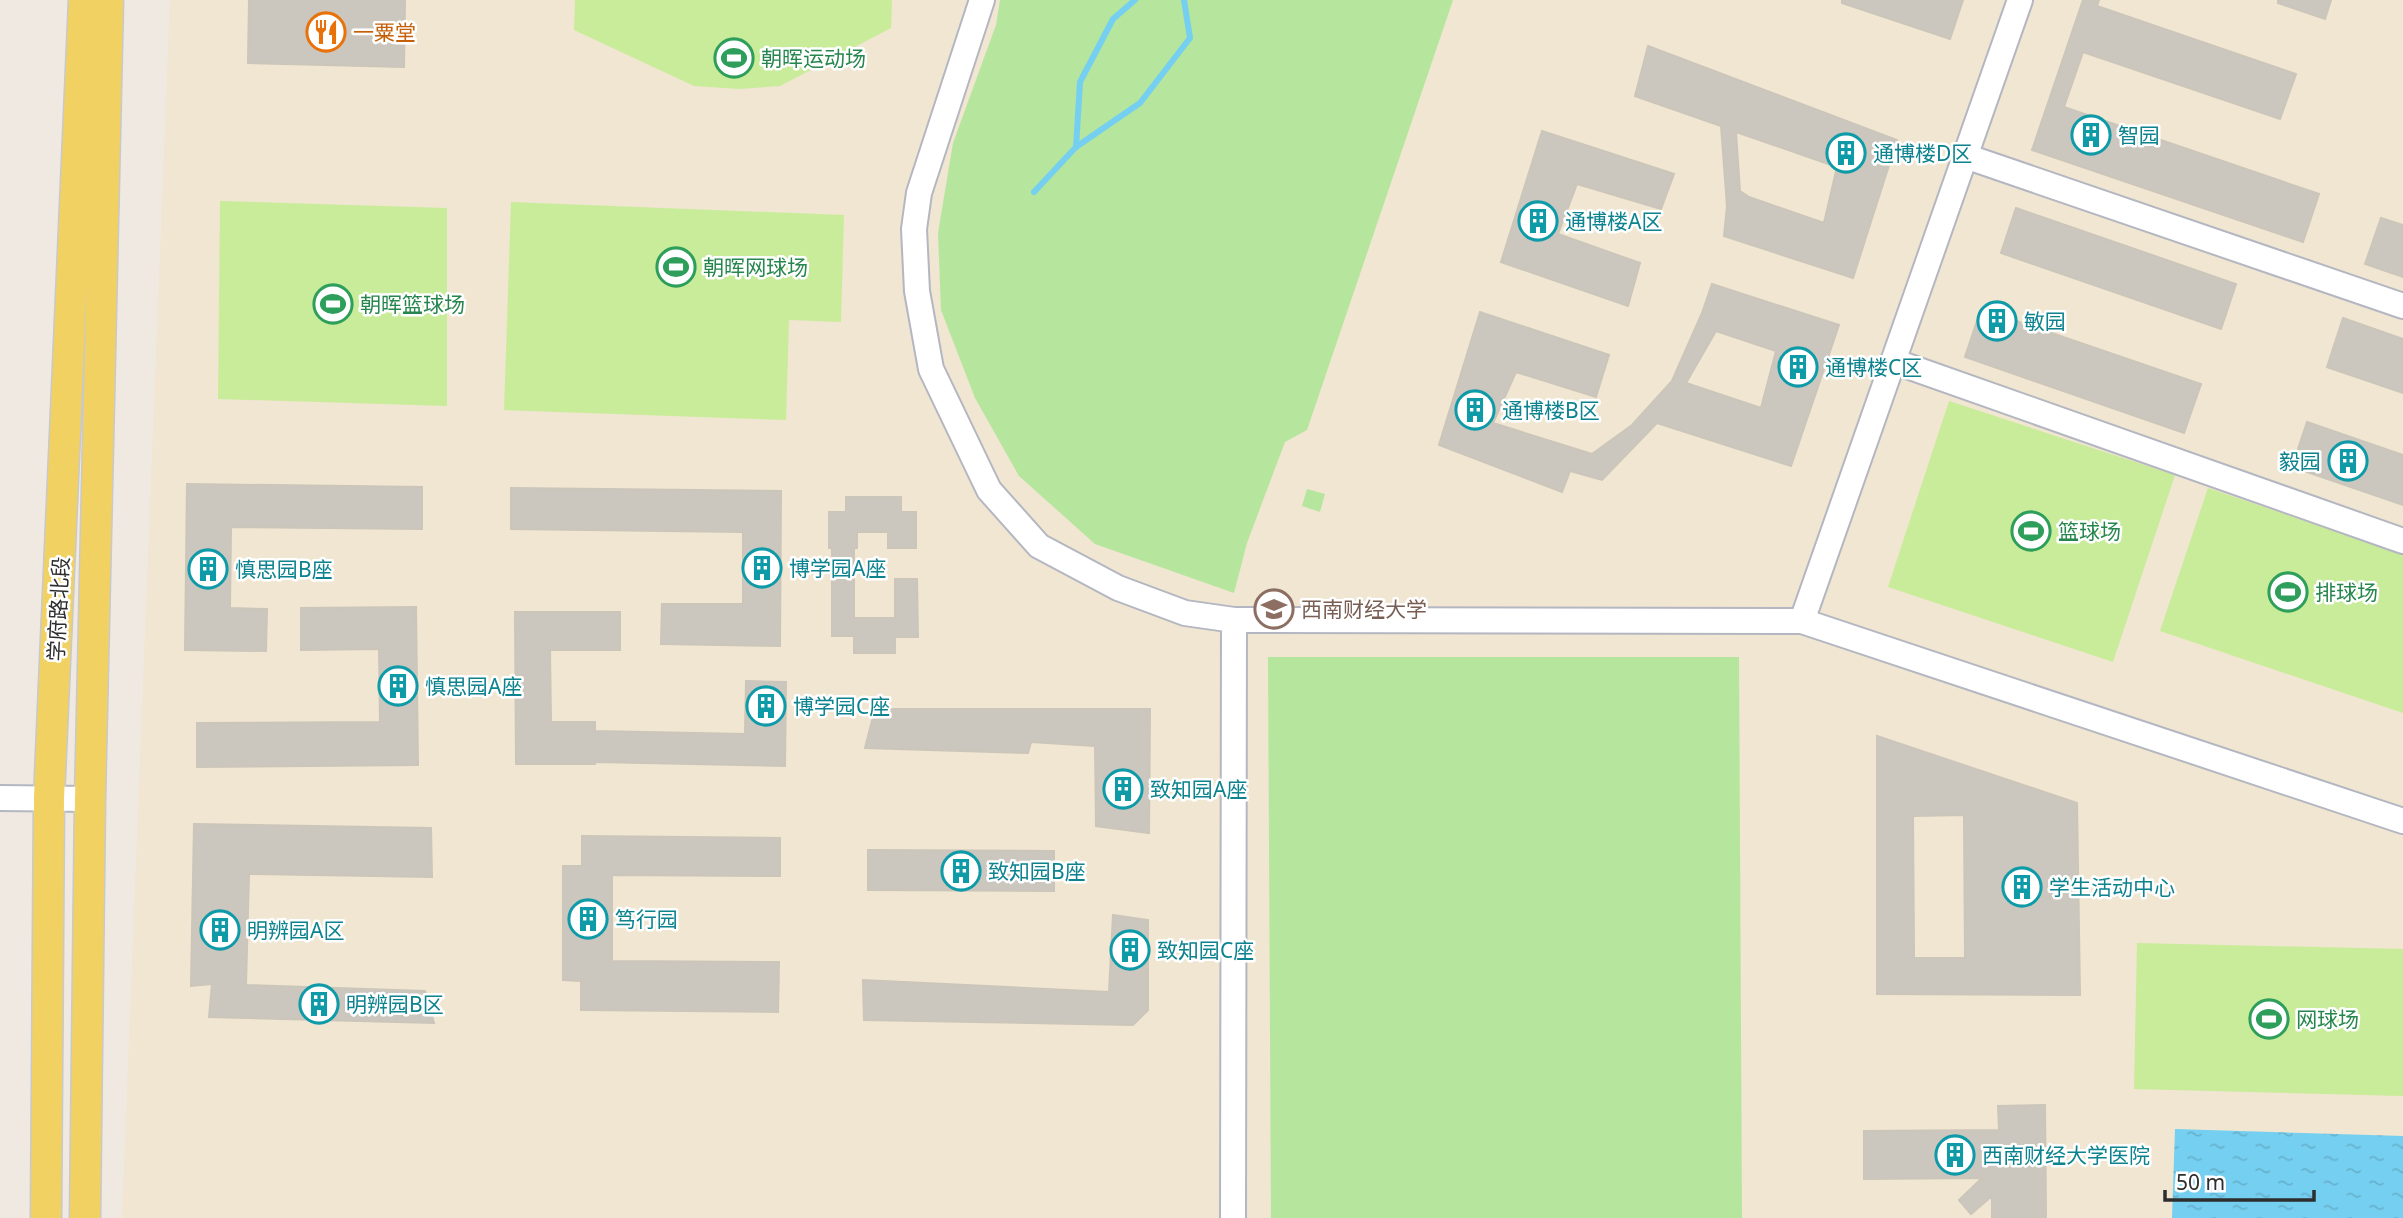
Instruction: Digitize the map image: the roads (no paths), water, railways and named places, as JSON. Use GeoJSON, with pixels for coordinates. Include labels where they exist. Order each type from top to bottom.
{"type":"FeatureCollection","features":[{"type":"Feature","properties":{"kind":"main road","name":"学府路北段"},"geometry":{"type":"LineString","coordinates":[[46,1218],[49,798],[85,0]]}},
{"type":"Feature","properties":{"kind":"main road","name":"学府路北段"},"geometry":{"type":"LineString","coordinates":[[85,1218],[90,799],[108,0]]}},
{"type":"Feature","properties":{"kind":"street"},"geometry":{"type":"LineString","coordinates":[[982,0],[919,193],[914,229],[917,291],[931,369],[989,490],[1039,546],[1118,588],[1185,613],[1234,620],[1802,621],[2403,821]]}},
{"type":"Feature","properties":{"kind":"street"},"geometry":{"type":"LineString","coordinates":[[1802,621],[2020,0]]}},
{"type":"Feature","properties":{"kind":"street"},"geometry":{"type":"LineString","coordinates":[[1965,156],[2403,306]]}},
{"type":"Feature","properties":{"kind":"street"},"geometry":{"type":"LineString","coordinates":[[1893,361],[2403,541]]}},
{"type":"Feature","properties":{"kind":"street"},"geometry":{"type":"LineString","coordinates":[[1233,1218],[1234,620]]}},
{"type":"Feature","properties":{"kind":"street"},"geometry":{"type":"LineString","coordinates":[[0,798],[90,799]]}},
{"type":"Feature","properties":{"kind":"water"},"geometry":{"type":"Polygon","coordinates":[[[2175,1129],[2403,1136],[2403,1218],[2172,1218],[2175,1129]]]}},
{"type":"Feature","properties":{"kind":"waterway"},"geometry":{"type":"LineString","coordinates":[[1076,147],[1080,82],[1113,19],[1135,0]]}},
{"type":"Feature","properties":{"kind":"waterway"},"geometry":{"type":"LineString","coordinates":[[1034,192],[1076,147],[1140,103],[1190,38],[1184,0]]}},
{"type":"Feature","properties":{"kind":"place","name":"一粟堂"},"geometry":{"type":"Point","coordinates":[326,32]}},
{"type":"Feature","properties":{"kind":"place","name":"朝晖运动场"},"geometry":{"type":"Point","coordinates":[734,58]}},
{"type":"Feature","properties":{"kind":"place","name":"智园"},"geometry":{"type":"Point","coordinates":[2091,135]}},
{"type":"Feature","properties":{"kind":"place","name":"通博楼D区"},"geometry":{"type":"Point","coordinates":[1846,153]}},
{"type":"Feature","properties":{"kind":"place","name":"通博楼A区"},"geometry":{"type":"Point","coordinates":[1538,221]}},
{"type":"Feature","properties":{"kind":"place","name":"朝晖网球场"},"geometry":{"type":"Point","coordinates":[676,267]}},
{"type":"Feature","properties":{"kind":"place","name":"朝晖篮球场"},"geometry":{"type":"Point","coordinates":[333,304]}},
{"type":"Feature","properties":{"kind":"place","name":"敏园"},"geometry":{"type":"Point","coordinates":[1997,321]}},
{"type":"Feature","properties":{"kind":"place","name":"通博楼C区"},"geometry":{"type":"Point","coordinates":[1798,367]}},
{"type":"Feature","properties":{"kind":"place","name":"通博楼B区"},"geometry":{"type":"Point","coordinates":[1475,410]}},
{"type":"Feature","properties":{"kind":"place","name":"毅园"},"geometry":{"type":"Point","coordinates":[2348,461]}},
{"type":"Feature","properties":{"kind":"place","name":"篮球场"},"geometry":{"type":"Point","coordinates":[2031,531]}},
{"type":"Feature","properties":{"kind":"place","name":"博学园A座"},"geometry":{"type":"Point","coordinates":[762,568]}},
{"type":"Feature","properties":{"kind":"place","name":"慎思园B座"},"geometry":{"type":"Point","coordinates":[208,569]}},
{"type":"Feature","properties":{"kind":"place","name":"排球场"},"geometry":{"type":"Point","coordinates":[2288,592]}},
{"type":"Feature","properties":{"kind":"place","name":"西南财经大学"},"geometry":{"type":"Point","coordinates":[1274,609]}},
{"type":"Feature","properties":{"kind":"place","name":"慎思园A座"},"geometry":{"type":"Point","coordinates":[398,686]}},
{"type":"Feature","properties":{"kind":"place","name":"博学园C座"},"geometry":{"type":"Point","coordinates":[766,706]}},
{"type":"Feature","properties":{"kind":"place","name":"致知园A座"},"geometry":{"type":"Point","coordinates":[1123,789]}},
{"type":"Feature","properties":{"kind":"place","name":"致知园B座"},"geometry":{"type":"Point","coordinates":[961,871]}},
{"type":"Feature","properties":{"kind":"place","name":"学生活动中心"},"geometry":{"type":"Point","coordinates":[2022,887]}},
{"type":"Feature","properties":{"kind":"place","name":"笃行园"},"geometry":{"type":"Point","coordinates":[588,919]}},
{"type":"Feature","properties":{"kind":"place","name":"明辨园A区"},"geometry":{"type":"Point","coordinates":[220,930]}},
{"type":"Feature","properties":{"kind":"place","name":"致知园C座"},"geometry":{"type":"Point","coordinates":[1130,950]}},
{"type":"Feature","properties":{"kind":"place","name":"明辨园B区"},"geometry":{"type":"Point","coordinates":[319,1004]}},
{"type":"Feature","properties":{"kind":"place","name":"网球场"},"geometry":{"type":"Point","coordinates":[2269,1019]}},
{"type":"Feature","properties":{"kind":"place","name":"西南财经大学医院"},"geometry":{"type":"Point","coordinates":[1955,1155]}}]}
